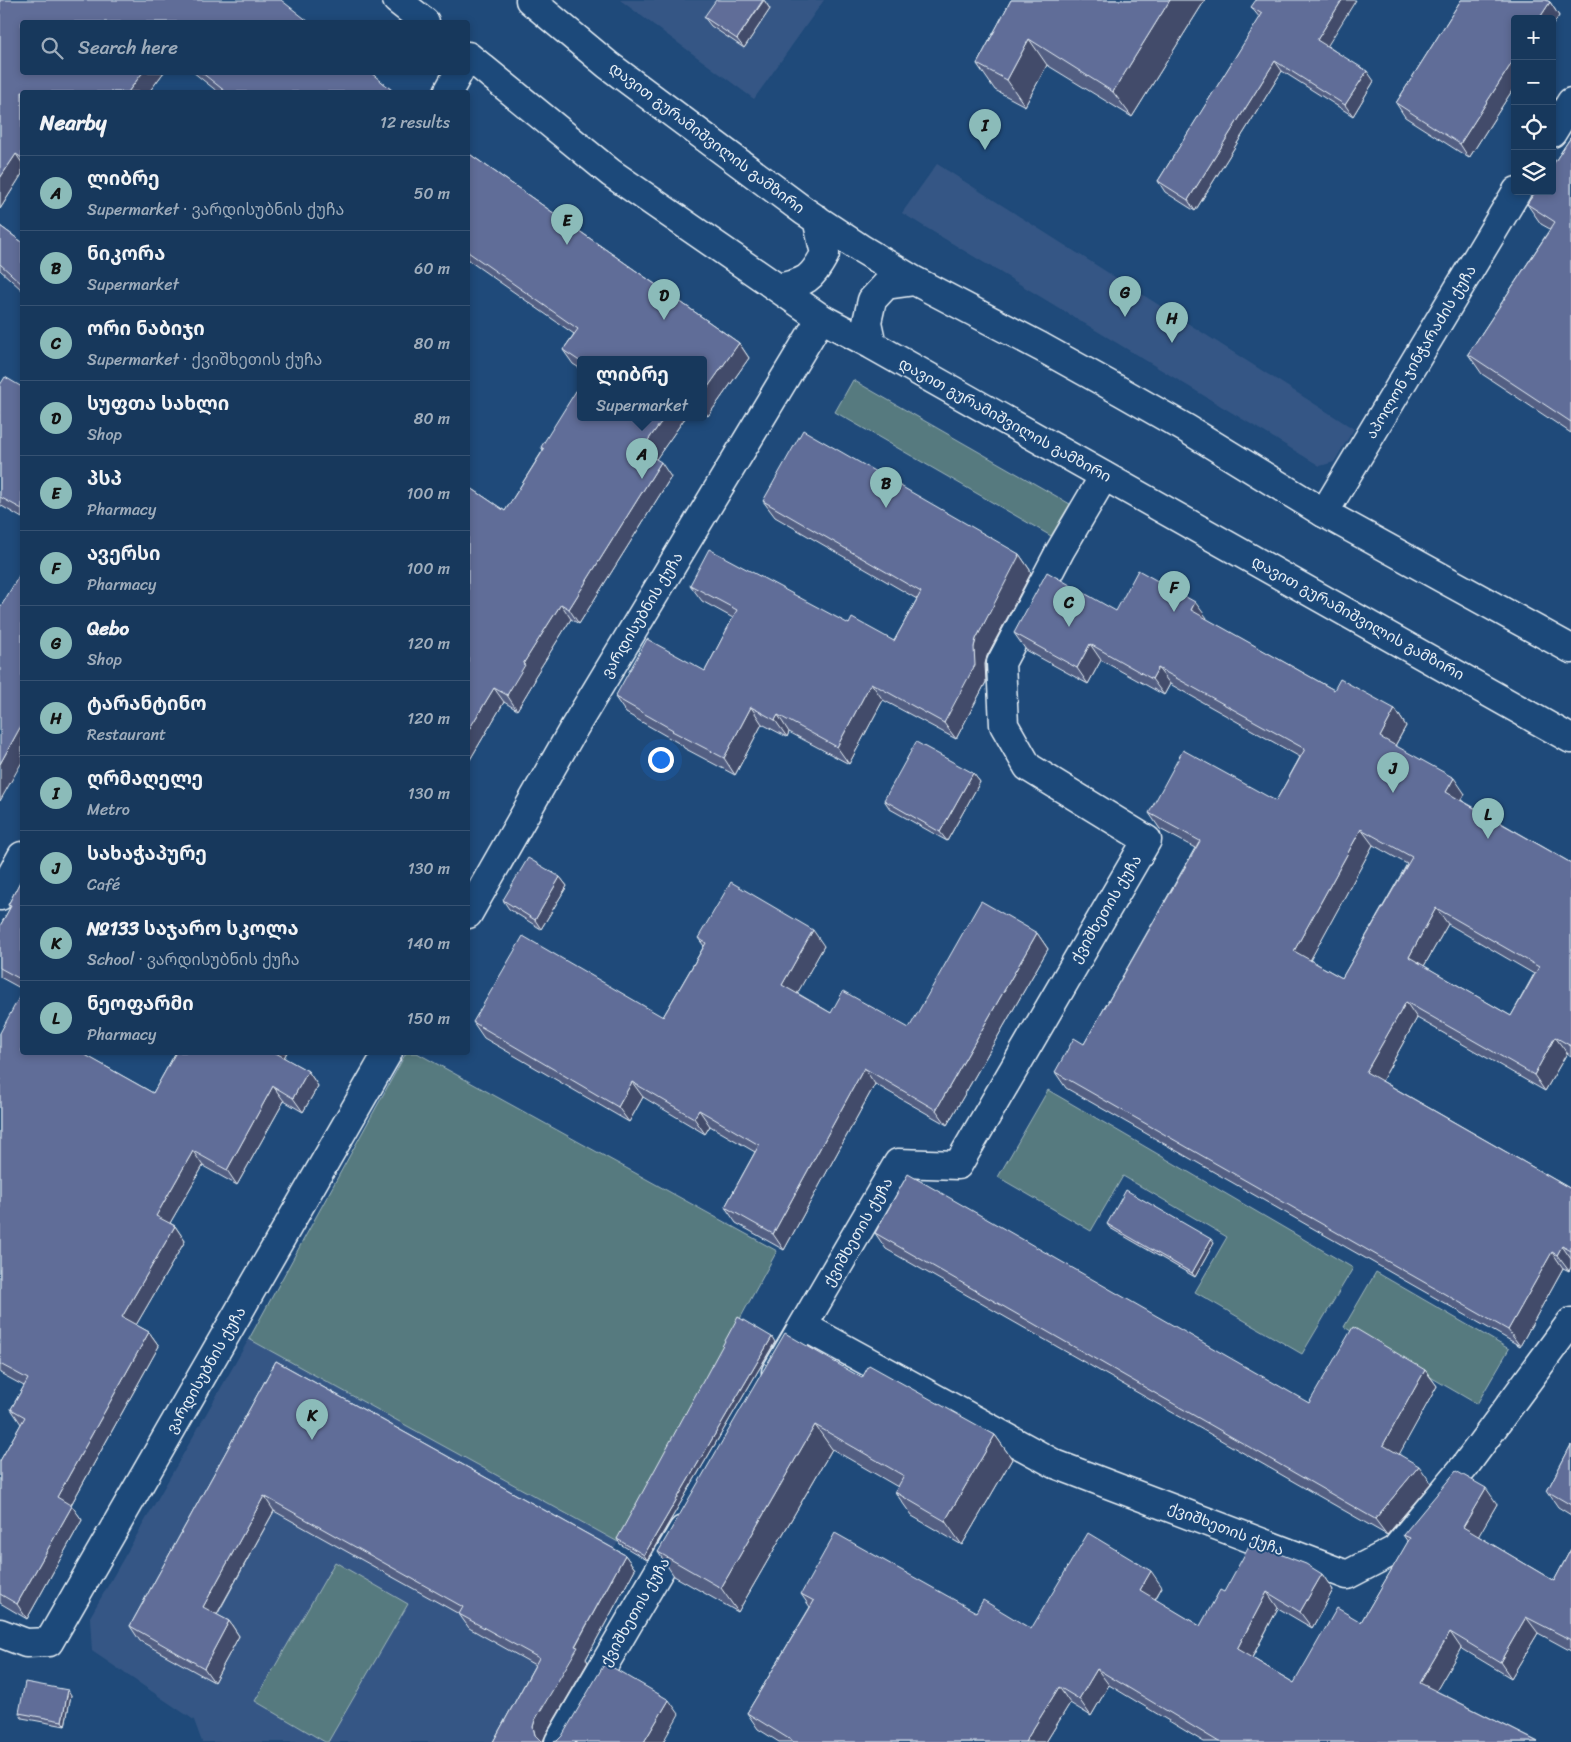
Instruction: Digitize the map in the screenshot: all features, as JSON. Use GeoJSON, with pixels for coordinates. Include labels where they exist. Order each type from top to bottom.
{"type":"FeatureCollection","features":[{"type":"Feature","properties":{"kind":"street"},"geometry":{"type":"LineString","coordinates":[[397,0],[422,20]]}},
{"type":"Feature","properties":{"kind":"street","name":"დავით გურამიშვილის გამზირი"},"geometry":{"type":"LineString","coordinates":[[530,0],[608,66],[817,219],[860,248],[1154,410],[1324,513],[1571,649]]}},
{"type":"Feature","properties":{"kind":"street","name":"დავით გურამიშვილის გამზირი"},"geometry":{"type":"LineString","coordinates":[[470,59],[611,173],[821,318],[1571,739]]}},
{"type":"Feature","properties":{"kind":"street"},"geometry":{"type":"LineString","coordinates":[[449,90],[457,75]]}},
{"type":"Feature","properties":{"kind":"street"},"geometry":{"type":"LineString","coordinates":[[1556,126],[1571,102]]}},
{"type":"Feature","properties":{"kind":"street","name":"აპოლონ ჯინჭარაძის ქუჩა"},"geometry":{"type":"LineString","coordinates":[[1324,513],[1515,195]]}},
{"type":"Feature","properties":{"kind":"street"},"geometry":{"type":"LineString","coordinates":[[778,288],[802,283],[817,270],[825,254],[817,219]]}},
{"type":"Feature","properties":{"kind":"street"},"geometry":{"type":"LineString","coordinates":[[872,345],[867,322],[872,300],[886,285],[915,280]]}},
{"type":"Feature","properties":{"kind":"street","name":"ვარდისუბნის ქუჩა"},"geometry":{"type":"LineString","coordinates":[[470,911],[579,720],[821,318]]}},
{"type":"Feature","properties":{"kind":"street","name":"ქვიშხეთის ქუჩა"},"geometry":{"type":"LineString","coordinates":[[763,1394],[898,1163],[958,1165],[1147,840],[1028,767],[1004,725],[1001,663],[1060,551],[1104,476]]}},
{"type":"Feature","properties":{"kind":"street"},"geometry":{"type":"LineString","coordinates":[[0,896],[20,860]]}},
{"type":"Feature","properties":{"kind":"street","name":"ვარდისუბნის ქუჩა"},"geometry":{"type":"LineString","coordinates":[[0,1633],[26,1643],[49,1642],[386,1055]]}},
{"type":"Feature","properties":{"kind":"street","name":"ქვიშხეთის ქუჩა"},"geometry":{"type":"LineString","coordinates":[[803,1326],[1055,1464],[1347,1575],[1395,1550],[1465,1466],[1571,1322]]}},
{"type":"Feature","properties":{"kind":"street","name":"ქვიშხეთის ქუჩა"},"geometry":{"type":"LineString","coordinates":[[559,1742],[694,1513]]}},
{"type":"Feature","properties":{"kind":"shaded area"},"geometry":{"type":"Polygon","coordinates":[[[620,0],[824,0],[754,99],[620,0]]]}},
{"type":"Feature","properties":{"kind":"shaded area"},"geometry":{"type":"Polygon","coordinates":[[[937,164],[1354,429],[1334,462],[1320,466],[902,213],[937,164]]]}},
{"type":"Feature","properties":{"kind":"shaded area"},"geometry":{"type":"Polygon","coordinates":[[[249,1339],[618,1542],[507,1742],[202,1742],[194,1720],[92,1651],[90,1617],[249,1339]]]}},
{"type":"Feature","properties":{"kind":"green space"},"geometry":{"type":"Polygon","coordinates":[[[853,380],[1070,504],[1051,536],[835,412],[853,380]]]}},
{"type":"Feature","properties":{"kind":"green space"},"geometry":{"type":"Polygon","coordinates":[[[405,1055],[421,1055],[777,1251],[618,1542],[249,1339],[405,1055]]]}},
{"type":"Feature","properties":{"kind":"green space"},"geometry":{"type":"Polygon","coordinates":[[[1048,1090],[1353,1268],[1302,1354],[1195,1292],[1227,1237],[1123,1176],[1091,1231],[998,1177],[1048,1090]]]}},
{"type":"Feature","properties":{"kind":"green space"},"geometry":{"type":"Polygon","coordinates":[[[1376,1272],[1509,1349],[1477,1404],[1344,1327],[1376,1272]]]}},
{"type":"Feature","properties":{"kind":"green space"},"geometry":{"type":"Polygon","coordinates":[[[335,1562],[408,1604],[328,1742],[325,1742],[255,1701],[335,1562]]]}},
{"type":"Feature","properties":{"kind":"building"},"geometry":{"type":"Polygon","coordinates":[[[0,0],[281,0],[306,20],[20,20],[20,75],[141,75],[130,90],[20,90],[20,157],[16,154],[0,178],[0,0]]]}},
{"type":"Feature","properties":{"kind":"building"},"geometry":{"type":"Polygon","coordinates":[[[716,0],[763,0],[737,39],[704,17],[716,0]]]}},
{"type":"Feature","properties":{"kind":"building"},"geometry":{"type":"Polygon","coordinates":[[[1011,0],[1170,0],[1113,92],[1029,39],[1007,80],[977,64],[1011,0]]]}},
{"type":"Feature","properties":{"kind":"building"},"geometry":{"type":"Polygon","coordinates":[[[1256,0],[1342,0],[1317,40],[1367,71],[1345,105],[1275,61],[1188,200],[1158,181],[1262,14],[1251,7],[1256,0]]]}},
{"type":"Feature","properties":{"kind":"building"},"geometry":{"type":"Polygon","coordinates":[[[1461,0],[1546,0],[1550,2],[1542,15],[1511,15],[1511,64],[1460,144],[1396,103],[1461,0]]]}},
{"type":"Feature","properties":{"kind":"building"},"geometry":{"type":"Polygon","coordinates":[[[205,75],[374,75],[392,90],[224,90],[205,75]]]}},
{"type":"Feature","properties":{"kind":"building"},"geometry":{"type":"Polygon","coordinates":[[[1571,137],[1571,422],[1468,354],[1555,222],[1527,204],[1533,195],[1556,195],[1556,160],[1571,137]]]}},
{"type":"Feature","properties":{"kind":"building"},"geometry":{"type":"Polygon","coordinates":[[[470,154],[739,343],[707,388],[707,356],[577,356],[577,359],[563,350],[578,329],[470,253],[470,154]]]}},
{"type":"Feature","properties":{"kind":"building"},"geometry":{"type":"Polygon","coordinates":[[[0,226],[20,241],[20,282],[0,264],[0,226]]]}},
{"type":"Feature","properties":{"kind":"building"},"geometry":{"type":"Polygon","coordinates":[[[5,377],[20,386],[20,508],[0,497],[0,385],[5,377]]]}},
{"type":"Feature","properties":{"kind":"building"},"geometry":{"type":"Polygon","coordinates":[[[577,389],[577,421],[662,421],[641,450],[661,462],[569,609],[561,604],[523,664],[525,665],[507,695],[494,688],[470,728],[470,487],[505,511],[544,449],[541,447],[577,389]]]}},
{"type":"Feature","properties":{"kind":"building"},"geometry":{"type":"Polygon","coordinates":[[[803,430],[1019,554],[1019,556],[976,639],[974,647],[975,665],[944,723],[871,683],[837,747],[778,715],[775,720],[751,707],[724,758],[672,731],[615,697],[647,639],[705,671],[737,610],[690,585],[709,549],[849,624],[852,618],[894,641],[921,592],[763,501],[803,430]]]}},
{"type":"Feature","properties":{"kind":"building"},"geometry":{"type":"Polygon","coordinates":[[[1138,570],[1195,602],[1191,610],[1334,690],[1340,679],[1395,709],[1380,737],[1454,778],[1446,792],[1571,863],[1571,1046],[1555,1037],[1534,1075],[1406,1002],[1366,1072],[1571,1189],[1571,1251],[1562,1246],[1557,1255],[1552,1252],[1508,1330],[1055,1072],[1074,1038],[1084,1044],[1200,841],[1149,813],[1183,750],[1276,801],[1305,749],[1158,668],[1152,679],[1090,644],[1077,668],[1014,633],[1047,572],[1116,611],[1138,570]],[[1361,829],[1294,951],[1342,978],[1412,857],[1361,829]],[[1436,908],[1409,957],[1511,1016],[1539,967],[1436,908]]]}},
{"type":"Feature","properties":{"kind":"building"},"geometry":{"type":"Polygon","coordinates":[[[20,574],[20,728],[0,764],[0,608],[20,574]]]}},
{"type":"Feature","properties":{"kind":"building"},"geometry":{"type":"Polygon","coordinates":[[[916,742],[973,773],[940,832],[884,800],[916,742]]]}},
{"type":"Feature","properties":{"kind":"building"},"geometry":{"type":"Polygon","coordinates":[[[528,858],[560,877],[535,920],[503,900],[528,858]]]}},
{"type":"Feature","properties":{"kind":"building"},"geometry":{"type":"Polygon","coordinates":[[[20,882],[20,979],[0,968],[0,926],[11,906],[8,905],[20,882]]]}},
{"type":"Feature","properties":{"kind":"building"},"geometry":{"type":"Polygon","coordinates":[[[731,882],[813,930],[782,985],[831,1013],[843,991],[909,1028],[981,901],[1037,933],[936,1110],[864,1068],[773,1234],[725,1207],[759,1145],[699,1110],[694,1118],[632,1082],[618,1107],[473,1022],[523,936],[663,1017],[706,943],[698,938],[731,882]]]}},
{"type":"Feature","properties":{"kind":"building"},"geometry":{"type":"Polygon","coordinates":[[[20,996],[20,1055],[85,1055],[153,1093],[174,1055],[279,1055],[308,1071],[293,1098],[273,1086],[227,1170],[193,1151],[156,1216],[175,1226],[122,1317],[149,1332],[57,1497],[72,1506],[17,1604],[0,1594],[0,1461],[25,1417],[11,1409],[28,1379],[0,1364],[0,1033],[20,996]]]}},
{"type":"Feature","properties":{"kind":"building"},"geometry":{"type":"Polygon","coordinates":[[[908,1174],[1309,1403],[1353,1327],[1425,1370],[1383,1445],[1419,1466],[1375,1519],[875,1233],[908,1174]]]}},
{"type":"Feature","properties":{"kind":"building"},"geometry":{"type":"Polygon","coordinates":[[[1126,1190],[1211,1239],[1192,1273],[1107,1224],[1126,1190]]]}},
{"type":"Feature","properties":{"kind":"building"},"geometry":{"type":"Polygon","coordinates":[[[738,1317],[772,1337],[644,1555],[617,1539],[738,1317]]]}},
{"type":"Feature","properties":{"kind":"building"},"geometry":{"type":"Polygon","coordinates":[[[785,1333],[862,1378],[869,1365],[995,1435],[945,1521],[895,1492],[904,1476],[815,1425],[721,1588],[658,1552],[785,1333]]]}},
{"type":"Feature","properties":{"kind":"building"},"geometry":{"type":"Polygon","coordinates":[[[276,1361],[625,1555],[575,1646],[578,1647],[535,1720],[533,1727],[535,1735],[545,1742],[493,1742],[539,1658],[459,1614],[463,1607],[264,1496],[203,1607],[229,1621],[204,1668],[130,1626],[276,1361]]]}},
{"type":"Feature","properties":{"kind":"building"},"geometry":{"type":"Polygon","coordinates":[[[1571,1445],[1571,1505],[1547,1491],[1571,1445]]]}},
{"type":"Feature","properties":{"kind":"building"},"geometry":{"type":"Polygon","coordinates":[[[1456,1471],[1486,1488],[1463,1527],[1554,1581],[1571,1549],[1571,1640],[1526,1617],[1500,1662],[1450,1632],[1420,1683],[1538,1742],[1219,1742],[1097,1669],[1079,1699],[1059,1687],[1025,1742],[794,1742],[747,1713],[814,1601],[801,1594],[835,1533],[976,1612],[983,1600],[1031,1629],[1088,1533],[1151,1571],[1140,1590],[1200,1626],[1220,1590],[1224,1592],[1251,1543],[1306,1564],[1322,1574],[1300,1612],[1267,1592],[1237,1649],[1294,1683],[1337,1608],[1361,1622],[1410,1538],[1403,1535],[1456,1471]]]}},
{"type":"Feature","properties":{"kind":"building"},"geometry":{"type":"Polygon","coordinates":[[[605,1663],[669,1700],[644,1742],[553,1742],[562,1736],[605,1663]]]}},
{"type":"Feature","properties":{"kind":"building"},"geometry":{"type":"Polygon","coordinates":[[[25,1682],[68,1690],[62,1721],[19,1713],[25,1682]]]}},
{"type":"Feature","properties":{"kind":"place","name":"ღრმაღელე"},"geometry":{"type":"Point","coordinates":[985,150]}},
{"type":"Feature","properties":{"kind":"place","name":"პსპ"},"geometry":{"type":"Point","coordinates":[567,245]}},
{"type":"Feature","properties":{"kind":"place","name":"Qebo"},"geometry":{"type":"Point","coordinates":[1125,317]}},
{"type":"Feature","properties":{"kind":"place","name":"სუფთა სახლი"},"geometry":{"type":"Point","coordinates":[664,320]}},
{"type":"Feature","properties":{"kind":"place","name":"ტარანტინო"},"geometry":{"type":"Point","coordinates":[1172,343]}},
{"type":"Feature","properties":{"kind":"place","name":"ლიბრე"},"geometry":{"type":"Point","coordinates":[642,479]}},
{"type":"Feature","properties":{"kind":"place","name":"ნიკორა"},"geometry":{"type":"Point","coordinates":[886,508]}},
{"type":"Feature","properties":{"kind":"place","name":"ავერსი"},"geometry":{"type":"Point","coordinates":[1174,612]}},
{"type":"Feature","properties":{"kind":"place","name":"ორი ნაბიჯი"},"geometry":{"type":"Point","coordinates":[1069,627]}},
{"type":"Feature","properties":{"kind":"place","name":"სახაჭაპურე"},"geometry":{"type":"Point","coordinates":[1393,793]}},
{"type":"Feature","properties":{"kind":"place","name":"ნეოფარმი"},"geometry":{"type":"Point","coordinates":[1488,839]}},
{"type":"Feature","properties":{"kind":"place","name":"№133 საჯარო სკოლა"},"geometry":{"type":"Point","coordinates":[312,1440]}}]}
